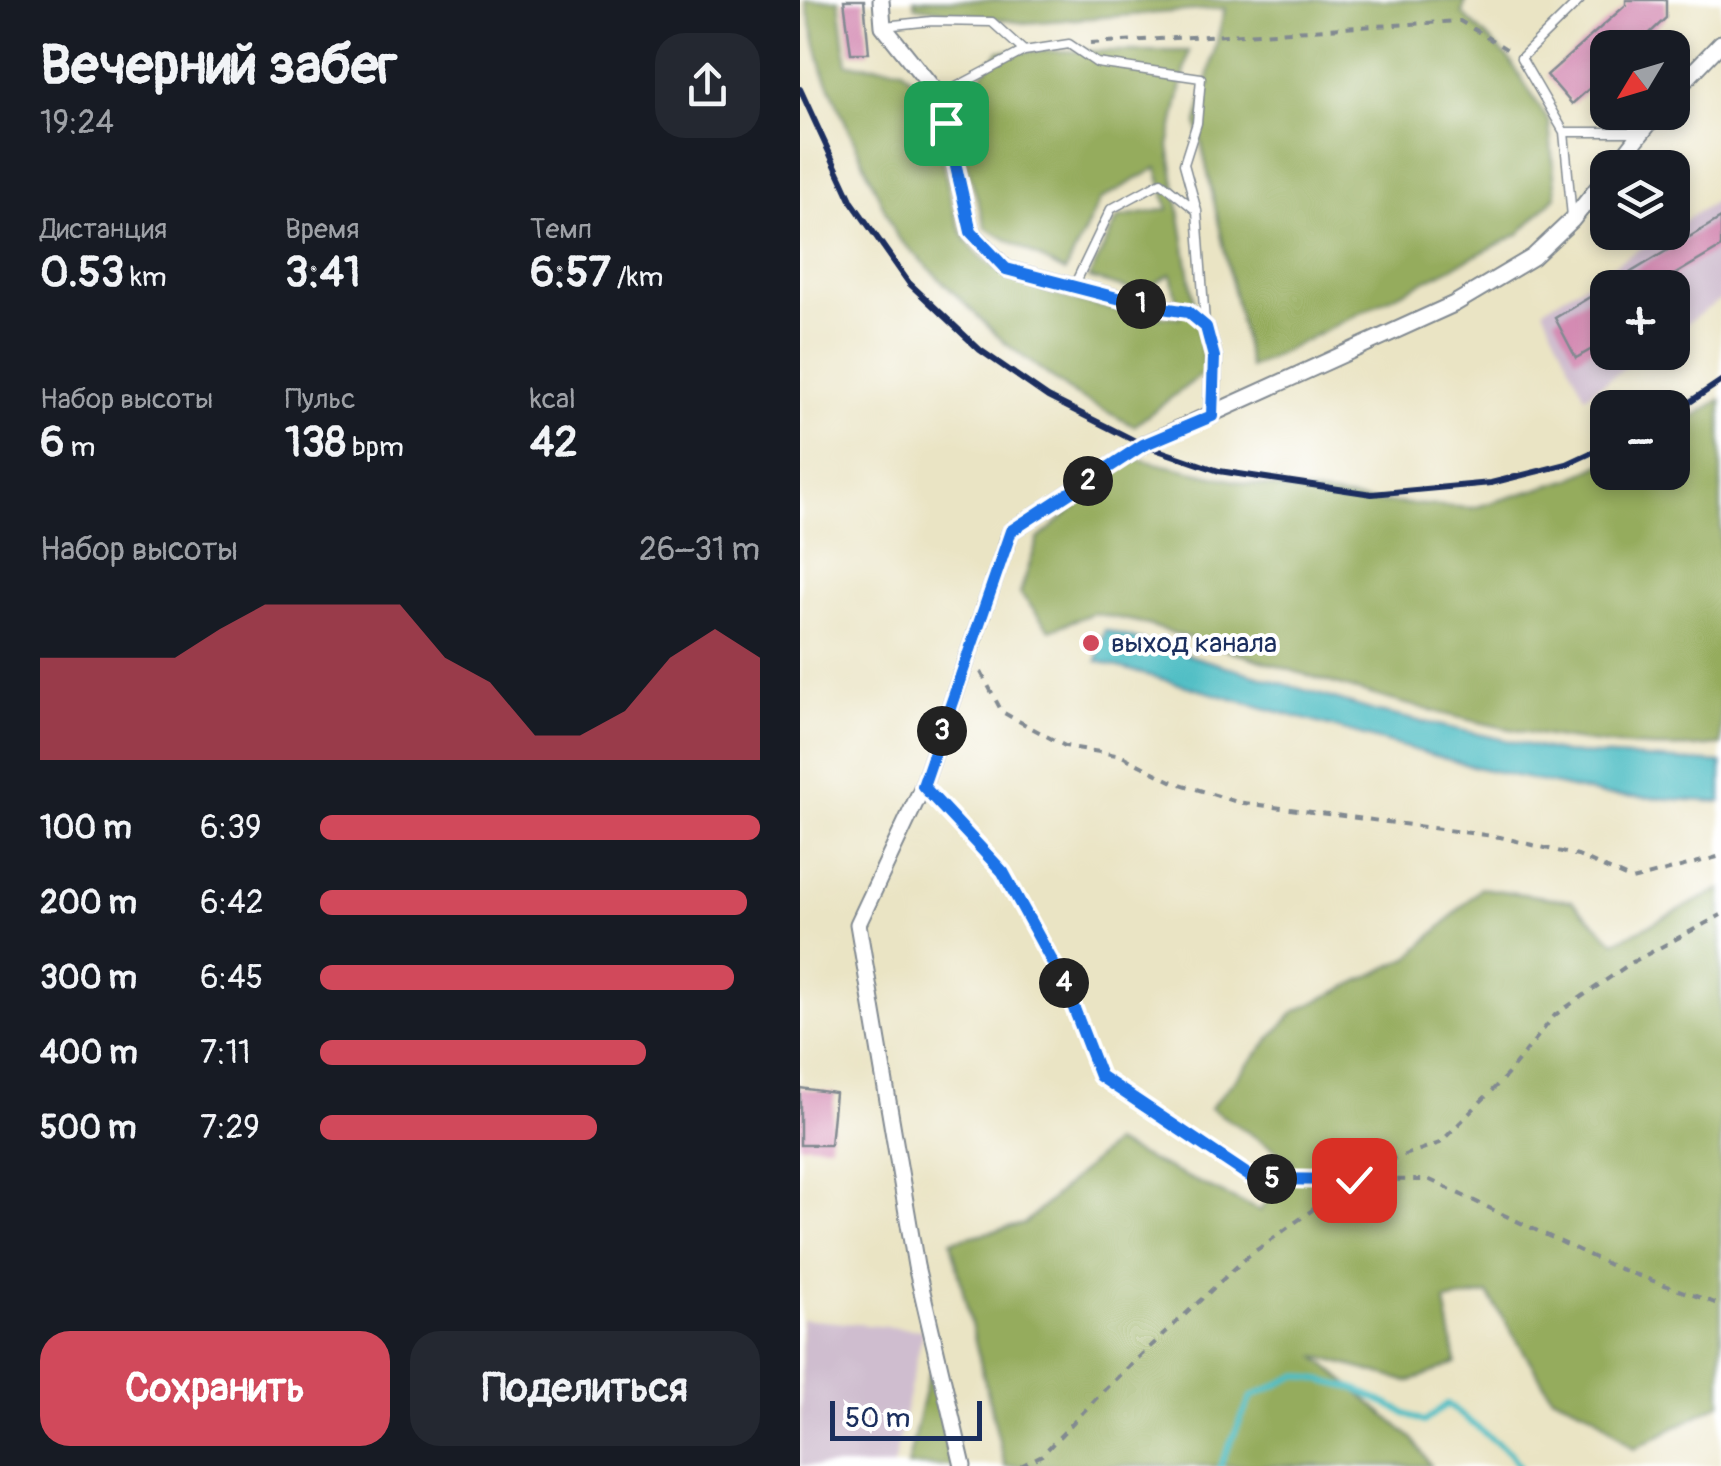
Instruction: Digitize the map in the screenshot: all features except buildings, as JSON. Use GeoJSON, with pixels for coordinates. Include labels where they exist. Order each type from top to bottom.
{"type":"FeatureCollection","features":[{"type":"Feature","properties":{"kind":"street"},"geometry":{"type":"LineString","coordinates":[[881,0],[883,26],[940,96],[971,232],[1006,269],[1073,288],[1188,312],[1206,327],[1214,357],[1212,416]]}},
{"type":"Feature","properties":{"kind":"street"},"geometry":{"type":"LineString","coordinates":[[1690,75],[1721,43]]}},
{"type":"Feature","properties":{"kind":"street"},"geometry":{"type":"LineString","coordinates":[[1628,150],[1642,132]]}},
{"type":"Feature","properties":{"kind":"street"},"geometry":{"type":"LineString","coordinates":[[963,1466],[916,1266],[858,924],[923,786],[1011,531],[1143,445],[1454,304],[1533,257],[1590,198]]}},
{"type":"Feature","properties":{"kind":"lane"},"geometry":{"type":"LineString","coordinates":[[1572,220],[1564,132],[1521,58],[1580,0]]}},
{"type":"Feature","properties":{"kind":"lane"},"geometry":{"type":"LineString","coordinates":[[883,26],[932,21],[992,22],[1024,50]]}},
{"type":"Feature","properties":{"kind":"lane"},"geometry":{"type":"LineString","coordinates":[[940,96],[1024,50],[1069,44],[1097,63],[1201,78],[1196,123],[1184,164],[1197,211],[1206,327]]}},
{"type":"Feature","properties":{"kind":"lane"},"geometry":{"type":"LineString","coordinates":[[1564,132],[1642,132]]}},
{"type":"Feature","properties":{"kind":"lane"},"geometry":{"type":"LineString","coordinates":[[1073,288],[1111,209],[1161,182],[1197,211]]}},
{"type":"Feature","properties":{"kind":"path"},"geometry":{"type":"LineString","coordinates":[[1069,44],[1460,21],[1521,58]]}},
{"type":"Feature","properties":{"kind":"path"},"geometry":{"type":"LineString","coordinates":[[970,650],[1002,712],[1065,746],[1122,756],[1172,781],[1237,802],[1500,837],[1578,856],[1632,880],[1721,856]]}},
{"type":"Feature","properties":{"kind":"path"},"geometry":{"type":"LineString","coordinates":[[923,786],[1003,872],[1065,985],[1100,1076],[1254,1179],[1430,1180],[1614,1268],[1721,1305]]}},
{"type":"Feature","properties":{"kind":"path"},"geometry":{"type":"LineString","coordinates":[[1021,1466],[1042,1455],[1108,1386],[1247,1258],[1354,1180],[1387,1161],[1440,1142],[1507,1075],[1555,1016],[1631,963],[1721,915]]}},
{"type":"Feature","properties":{"kind":"shaded area"},"geometry":{"type":"Polygon","coordinates":[[[1721,197],[1721,299],[1690,321],[1690,270],[1606,270],[1638,250],[1690,250],[1690,217],[1721,197]]]}},
{"type":"Feature","properties":{"kind":"shaded area"},"geometry":{"type":"Polygon","coordinates":[[[1590,280],[1590,370],[1622,370],[1585,396],[1543,309],[1590,280]]]}},
{"type":"Feature","properties":{"kind":"shaded area"},"geometry":{"type":"Polygon","coordinates":[[[802,1319],[923,1330],[893,1466],[800,1466],[802,1319]]]}},
{"type":"Feature","properties":{"kind":"green space"},"geometry":{"type":"Polygon","coordinates":[[[805,0],[839,0],[847,64],[902,68],[917,86],[935,125],[953,209],[975,251],[997,269],[1058,296],[1155,315],[1180,317],[1171,274],[1139,292],[1089,278],[1118,218],[1168,209],[1157,168],[1100,200],[1065,272],[986,228],[952,115],[999,51],[1189,51],[1169,146],[1205,372],[1134,426],[1075,395],[1005,343],[897,237],[823,72],[805,0]]]}},
{"type":"Feature","properties":{"kind":"green space"},"geometry":{"type":"Polygon","coordinates":[[[914,0],[1466,0],[1462,13],[1510,60],[1549,122],[1556,196],[1519,234],[1250,368],[1197,123],[1225,8],[1024,23],[915,6],[914,0]]]}},
{"type":"Feature","properties":{"kind":"green space"},"geometry":{"type":"Polygon","coordinates":[[[1721,399],[1721,745],[1653,747],[1581,741],[1505,728],[1351,688],[1138,622],[1093,613],[1050,630],[1020,593],[1038,539],[1133,458],[1245,483],[1375,502],[1473,508],[1571,479],[1590,470],[1590,490],[1690,490],[1690,419],[1721,399]]]}},
{"type":"Feature","properties":{"kind":"green space"},"geometry":{"type":"Polygon","coordinates":[[[1481,888],[1572,901],[1615,942],[1721,889],[1721,1403],[1634,1449],[1594,1414],[1551,1395],[1488,1294],[1445,1301],[1456,1363],[1409,1382],[1315,1356],[1413,1439],[1431,1466],[1005,1466],[951,1241],[1024,1224],[1113,1143],[1260,1211],[1293,1161],[1210,1108],[1294,1012],[1410,957],[1481,888]]]}},
{"type":"Feature","properties":{"kind":"green space"},"geometry":{"type":"Polygon","coordinates":[[[935,1372],[956,1466],[907,1466],[929,1373],[935,1372]]]}},
{"type":"Feature","properties":{"kind":"water"},"geometry":{"type":"Polygon","coordinates":[[[1105,630],[1374,711],[1564,753],[1721,763],[1721,802],[1603,795],[1475,767],[1097,661],[1105,630]]]}},
{"type":"Feature","properties":{"kind":"waterway"},"geometry":{"type":"LineString","coordinates":[[1220,1466],[1251,1397],[1299,1375],[1356,1389],[1424,1422],[1447,1404],[1510,1453],[1519,1466]]}},
{"type":"Feature","properties":{"kind":"railway"},"geometry":{"type":"LineString","coordinates":[[800,89],[852,202],[909,283],[980,350],[1048,397],[1143,445],[1219,471],[1372,494],[1491,483],[1567,464],[1590,453]]}},
{"type":"Feature","properties":{"kind":"railway"},"geometry":{"type":"LineString","coordinates":[[1690,402],[1721,381]]}},
{"type":"Feature","properties":{"kind":"place","name":"выход канала"},"geometry":{"type":"Point","coordinates":[1091,643]}},
{"type":"Feature","properties":{"kind":"route"},"geometry":{"type":"LineString","coordinates":[[946,123],[971,232],[1006,269],[1144,305],[1188,312],[1206,327],[1214,357],[1212,416],[1143,445],[1011,531],[923,786],[1003,872],[1065,985],[1100,1076],[1254,1179],[1354,1180]]}}]}
